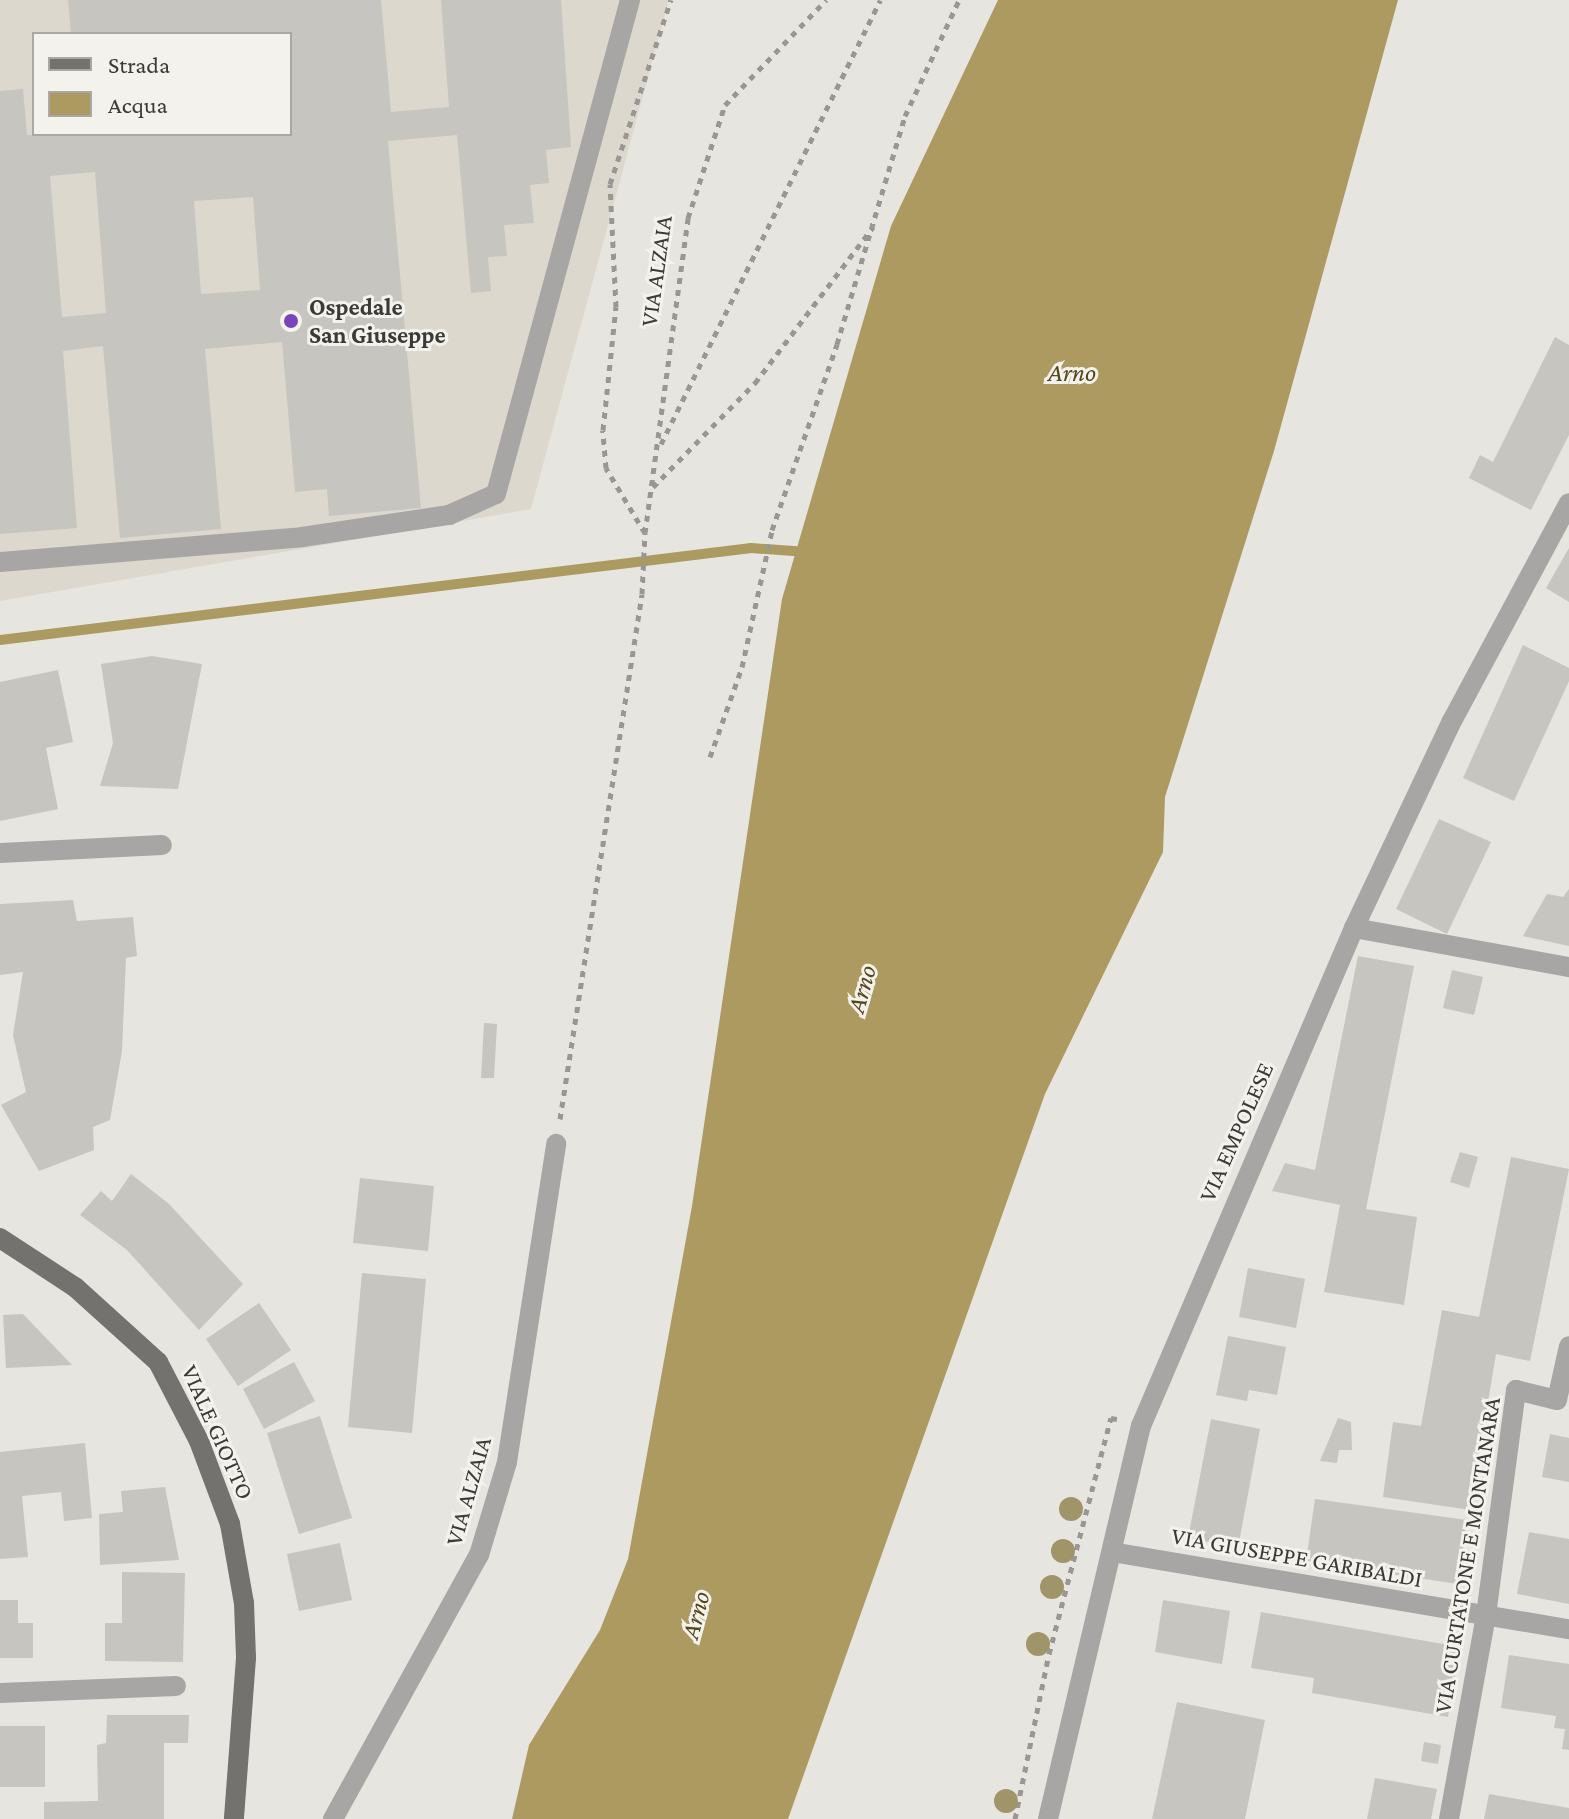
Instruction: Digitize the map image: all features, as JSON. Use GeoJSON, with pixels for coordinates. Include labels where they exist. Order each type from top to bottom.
{"type":"FeatureCollection","features":[{"type":"Feature","properties":{"kind":"main road","name":"VIALE GIOTTO"},"geometry":{"type":"LineString","coordinates":[[0,1238],[75,1287],[158,1362],[199,1441],[230,1524],[244,1603],[246,1658],[234,1819]]}},
{"type":"Feature","properties":{"kind":"street"},"geometry":{"type":"LineString","coordinates":[[0,562],[302,537],[449,515],[496,494],[630,0]]}},
{"type":"Feature","properties":{"kind":"street","name":"VIA EMPOLESE"},"geometry":{"type":"LineString","coordinates":[[1048,1819],[1141,1426],[1354,928],[1452,721],[1569,503]]}},
{"type":"Feature","properties":{"kind":"street"},"geometry":{"type":"LineString","coordinates":[[0,853],[162,845]]}},
{"type":"Feature","properties":{"kind":"street"},"geometry":{"type":"LineString","coordinates":[[1354,928],[1569,967]]}},
{"type":"Feature","properties":{"kind":"street","name":"VIA ALZAIA"},"geometry":{"type":"LineString","coordinates":[[333,1819],[479,1555],[507,1462],[556,1144]]}},
{"type":"Feature","properties":{"kind":"street","name":"VIA CURTATONE E MONTANARA"},"geometry":{"type":"LineString","coordinates":[[1449,1819],[1486,1615],[1516,1390],[1557,1400],[1569,1346]]}},
{"type":"Feature","properties":{"kind":"street","name":"VIA GIUSEPPE GARIBALDI"},"geometry":{"type":"LineString","coordinates":[[1112,1552],[1569,1629]]}},
{"type":"Feature","properties":{"kind":"street"},"geometry":{"type":"LineString","coordinates":[[0,1693],[176,1686]]}},
{"type":"Feature","properties":{"kind":"path"},"geometry":{"type":"LineString","coordinates":[[645,533],[606,468],[603,430],[616,307],[610,184],[671,0]]}},
{"type":"Feature","properties":{"kind":"path","name":"VIA ALZAIA"},"geometry":{"type":"LineString","coordinates":[[556,1144],[642,594],[645,533],[660,447],[688,218],[725,105],[826,0]]}},
{"type":"Feature","properties":{"kind":"path"},"geometry":{"type":"LineString","coordinates":[[660,447],[880,0]]}},
{"type":"Feature","properties":{"kind":"path"},"geometry":{"type":"LineString","coordinates":[[710,757],[742,667],[770,540],[876,223],[905,116],[959,0]]}},
{"type":"Feature","properties":{"kind":"path"},"geometry":{"type":"LineString","coordinates":[[653,487],[755,383],[876,223]]}},
{"type":"Feature","properties":{"kind":"path"},"geometry":{"type":"LineString","coordinates":[[1015,1819],[1049,1654],[1111,1418],[1141,1426]]}},
{"type":"Feature","properties":{"kind":"shaded area","name":"Ospedale San Giuseppe"},"geometry":{"type":"Polygon","coordinates":[[[0,0],[669,0],[531,509],[0,601],[0,0]]]}},
{"type":"Feature","properties":{"kind":"water","name":"Arno"},"geometry":{"type":"Polygon","coordinates":[[[998,0],[1398,0],[1274,451],[1165,797],[1163,852],[1045,1094],[788,1819],[512,1819],[529,1745],[600,1630],[628,1559],[692,1206],[782,599],[891,226],[998,0]]]}},
{"type":"Feature","properties":{"kind":"building"},"geometry":{"type":"Polygon","coordinates":[[[68,0],[381,0],[391,112],[449,107],[441,0],[561,0],[571,147],[546,150],[549,183],[530,185],[534,223],[504,225],[507,256],[488,257],[491,291],[471,293],[457,135],[388,141],[421,508],[329,516],[327,489],[295,492],[282,342],[205,349],[221,529],[120,538],[103,346],[63,351],[77,528],[0,534],[0,91],[23,89],[27,135],[292,136],[292,32],[71,32],[68,0]],[[95,172],[50,176],[62,317],[106,313],[95,172]],[[253,197],[194,201],[201,294],[260,290],[253,197]]]}},
{"type":"Feature","properties":{"kind":"building"},"geometry":{"type":"Polygon","coordinates":[[[1555,337],[1569,345],[1569,435],[1531,510],[1469,478],[1480,455],[1493,462],[1555,337]]]}},
{"type":"Feature","properties":{"kind":"building"},"geometry":{"type":"Polygon","coordinates":[[[1569,548],[1569,602],[1546,588],[1569,548]]]}},
{"type":"Feature","properties":{"kind":"building"},"geometry":{"type":"Polygon","coordinates":[[[1523,645],[1569,668],[1569,681],[1514,801],[1463,778],[1523,645]]]}},
{"type":"Feature","properties":{"kind":"building"},"geometry":{"type":"Polygon","coordinates":[[[152,656],[202,664],[178,789],[100,786],[113,743],[101,664],[152,656]]]}},
{"type":"Feature","properties":{"kind":"building"},"geometry":{"type":"Polygon","coordinates":[[[58,670],[73,742],[46,748],[58,809],[0,821],[0,682],[58,670]]]}},
{"type":"Feature","properties":{"kind":"building"},"geometry":{"type":"Polygon","coordinates":[[[1439,819],[1491,842],[1447,934],[1396,909],[1439,819]]]}},
{"type":"Feature","properties":{"kind":"building"},"geometry":{"type":"Polygon","coordinates":[[[1569,889],[1569,946],[1523,936],[1547,894],[1563,897],[1569,889]]]}},
{"type":"Feature","properties":{"kind":"building"},"geometry":{"type":"Polygon","coordinates":[[[73,900],[77,921],[133,917],[137,956],[126,958],[122,1051],[110,1120],[93,1127],[94,1150],[39,1171],[1,1105],[26,1092],[13,1035],[23,972],[0,975],[0,904],[73,900]]]}},
{"type":"Feature","properties":{"kind":"building"},"geometry":{"type":"Polygon","coordinates":[[[1358,956],[1414,966],[1366,1209],[1417,1217],[1404,1305],[1324,1292],[1340,1205],[1272,1191],[1285,1163],[1315,1170],[1358,956]]]}},
{"type":"Feature","properties":{"kind":"building"},"geometry":{"type":"Polygon","coordinates":[[[1452,970],[1483,977],[1474,1015],[1443,1008],[1452,970]]]}},
{"type":"Feature","properties":{"kind":"building"},"geometry":{"type":"Polygon","coordinates":[[[484,1023],[497,1024],[494,1078],[481,1078],[484,1023]]]}},
{"type":"Feature","properties":{"kind":"building"},"geometry":{"type":"Polygon","coordinates":[[[1460,1152],[1478,1157],[1469,1188],[1450,1182],[1460,1152]]]}},
{"type":"Feature","properties":{"kind":"building"},"geometry":{"type":"Polygon","coordinates":[[[1511,1157],[1569,1169],[1530,1361],[1496,1354],[1470,1510],[1383,1497],[1393,1422],[1421,1426],[1442,1310],[1479,1317],[1511,1157]]]}},
{"type":"Feature","properties":{"kind":"building"},"geometry":{"type":"Polygon","coordinates":[[[131,1174],[169,1204],[243,1284],[199,1330],[127,1250],[80,1215],[101,1191],[112,1201],[131,1174]]]}},
{"type":"Feature","properties":{"kind":"building"},"geometry":{"type":"Polygon","coordinates":[[[360,1178],[434,1186],[428,1251],[353,1243],[360,1178]]]}},
{"type":"Feature","properties":{"kind":"building"},"geometry":{"type":"Polygon","coordinates":[[[1248,1268],[1305,1279],[1296,1328],[1239,1317],[1248,1268]]]}},
{"type":"Feature","properties":{"kind":"building"},"geometry":{"type":"Polygon","coordinates":[[[362,1273],[426,1279],[412,1433],[348,1427],[362,1273]]]}},
{"type":"Feature","properties":{"kind":"building"},"geometry":{"type":"Polygon","coordinates":[[[259,1303],[291,1350],[238,1386],[206,1339],[259,1303]]]}},
{"type":"Feature","properties":{"kind":"building"},"geometry":{"type":"Polygon","coordinates":[[[23,1314],[72,1365],[6,1368],[3,1315],[23,1314]]]}},
{"type":"Feature","properties":{"kind":"building"},"geometry":{"type":"Polygon","coordinates":[[[1228,1336],[1286,1347],[1277,1395],[1249,1390],[1247,1401],[1216,1395],[1228,1336]]]}},
{"type":"Feature","properties":{"kind":"building"},"geometry":{"type":"Polygon","coordinates":[[[294,1362],[315,1401],[264,1429],[243,1389],[294,1362]]]}},
{"type":"Feature","properties":{"kind":"building"},"geometry":{"type":"Polygon","coordinates":[[[320,1416],[352,1518],[299,1534],[267,1433],[320,1416]]]}},
{"type":"Feature","properties":{"kind":"building"},"geometry":{"type":"Polygon","coordinates":[[[1338,1418],[1351,1422],[1352,1450],[1339,1450],[1337,1463],[1320,1461],[1338,1418]]]}},
{"type":"Feature","properties":{"kind":"building"},"geometry":{"type":"Polygon","coordinates":[[[1211,1419],[1260,1429],[1238,1548],[1188,1538],[1211,1419]]]}},
{"type":"Feature","properties":{"kind":"building"},"geometry":{"type":"Polygon","coordinates":[[[1550,1434],[1569,1438],[1569,1482],[1542,1477],[1550,1434]]]}},
{"type":"Feature","properties":{"kind":"building"},"geometry":{"type":"Polygon","coordinates":[[[85,1443],[92,1518],[64,1521],[61,1492],[22,1496],[28,1557],[0,1559],[0,1452],[85,1443]]]}},
{"type":"Feature","properties":{"kind":"building"},"geometry":{"type":"Polygon","coordinates":[[[165,1487],[179,1560],[100,1565],[99,1514],[123,1512],[121,1491],[165,1487]]]}},
{"type":"Feature","properties":{"kind":"building"},"geometry":{"type":"Polygon","coordinates":[[[1315,1499],[1467,1520],[1458,1584],[1306,1561],[1315,1499]]]}},
{"type":"Feature","properties":{"kind":"building"},"geometry":{"type":"Polygon","coordinates":[[[1529,1532],[1569,1539],[1569,1604],[1517,1594],[1529,1532]]]}},
{"type":"Feature","properties":{"kind":"building"},"geometry":{"type":"Polygon","coordinates":[[[340,1543],[352,1600],[299,1611],[287,1554],[340,1543]]]}},
{"type":"Feature","properties":{"kind":"building"},"geometry":{"type":"Polygon","coordinates":[[[122,1572],[185,1573],[183,1662],[105,1661],[105,1623],[122,1623],[122,1572]]]}},
{"type":"Feature","properties":{"kind":"building"},"geometry":{"type":"Polygon","coordinates":[[[0,1600],[18,1600],[18,1623],[33,1623],[33,1658],[0,1658],[0,1600]]]}},
{"type":"Feature","properties":{"kind":"building"},"geometry":{"type":"Polygon","coordinates":[[[1163,1600],[1230,1611],[1222,1664],[1155,1652],[1163,1600]]]}},
{"type":"Feature","properties":{"kind":"building"},"geometry":{"type":"Polygon","coordinates":[[[1261,1612],[1460,1647],[1448,1717],[1312,1693],[1314,1678],[1251,1668],[1261,1612]]]}},
{"type":"Feature","properties":{"kind":"building"},"geometry":{"type":"Polygon","coordinates":[[[1509,1655],[1569,1664],[1569,1750],[1562,1749],[1565,1729],[1554,1728],[1556,1716],[1501,1708],[1509,1655]]]}},
{"type":"Feature","properties":{"kind":"building"},"geometry":{"type":"Polygon","coordinates":[[[1177,1702],[1265,1720],[1245,1819],[1152,1819],[1177,1702]]]}},
{"type":"Feature","properties":{"kind":"building"},"geometry":{"type":"Polygon","coordinates":[[[107,1715],[189,1715],[188,1743],[164,1743],[164,1819],[44,1819],[44,1802],[98,1801],[97,1745],[106,1743],[107,1715]]]}},
{"type":"Feature","properties":{"kind":"building"},"geometry":{"type":"Polygon","coordinates":[[[0,1726],[45,1726],[45,1787],[0,1787],[0,1726]]]}},
{"type":"Feature","properties":{"kind":"building"},"geometry":{"type":"Polygon","coordinates":[[[1424,1742],[1441,1745],[1438,1764],[1421,1761],[1424,1742]]]}},
{"type":"Feature","properties":{"kind":"building"},"geometry":{"type":"Polygon","coordinates":[[[1375,1778],[1437,1789],[1431,1819],[1367,1819],[1375,1778]]]}},
{"type":"Feature","properties":{"kind":"building"},"geometry":{"type":"Polygon","coordinates":[[[1489,1794],[1569,1808],[1569,1819],[1484,1819],[1489,1794]]]}},
{"type":"Feature","properties":{"kind":"waterway"},"geometry":{"type":"LineString","coordinates":[[0,640],[751,548],[808,552]]}},
{"type":"Feature","properties":{"kind":"place","name":"Ospedale San Giuseppe"},"geometry":{"type":"Point","coordinates":[291,321]}}]}
